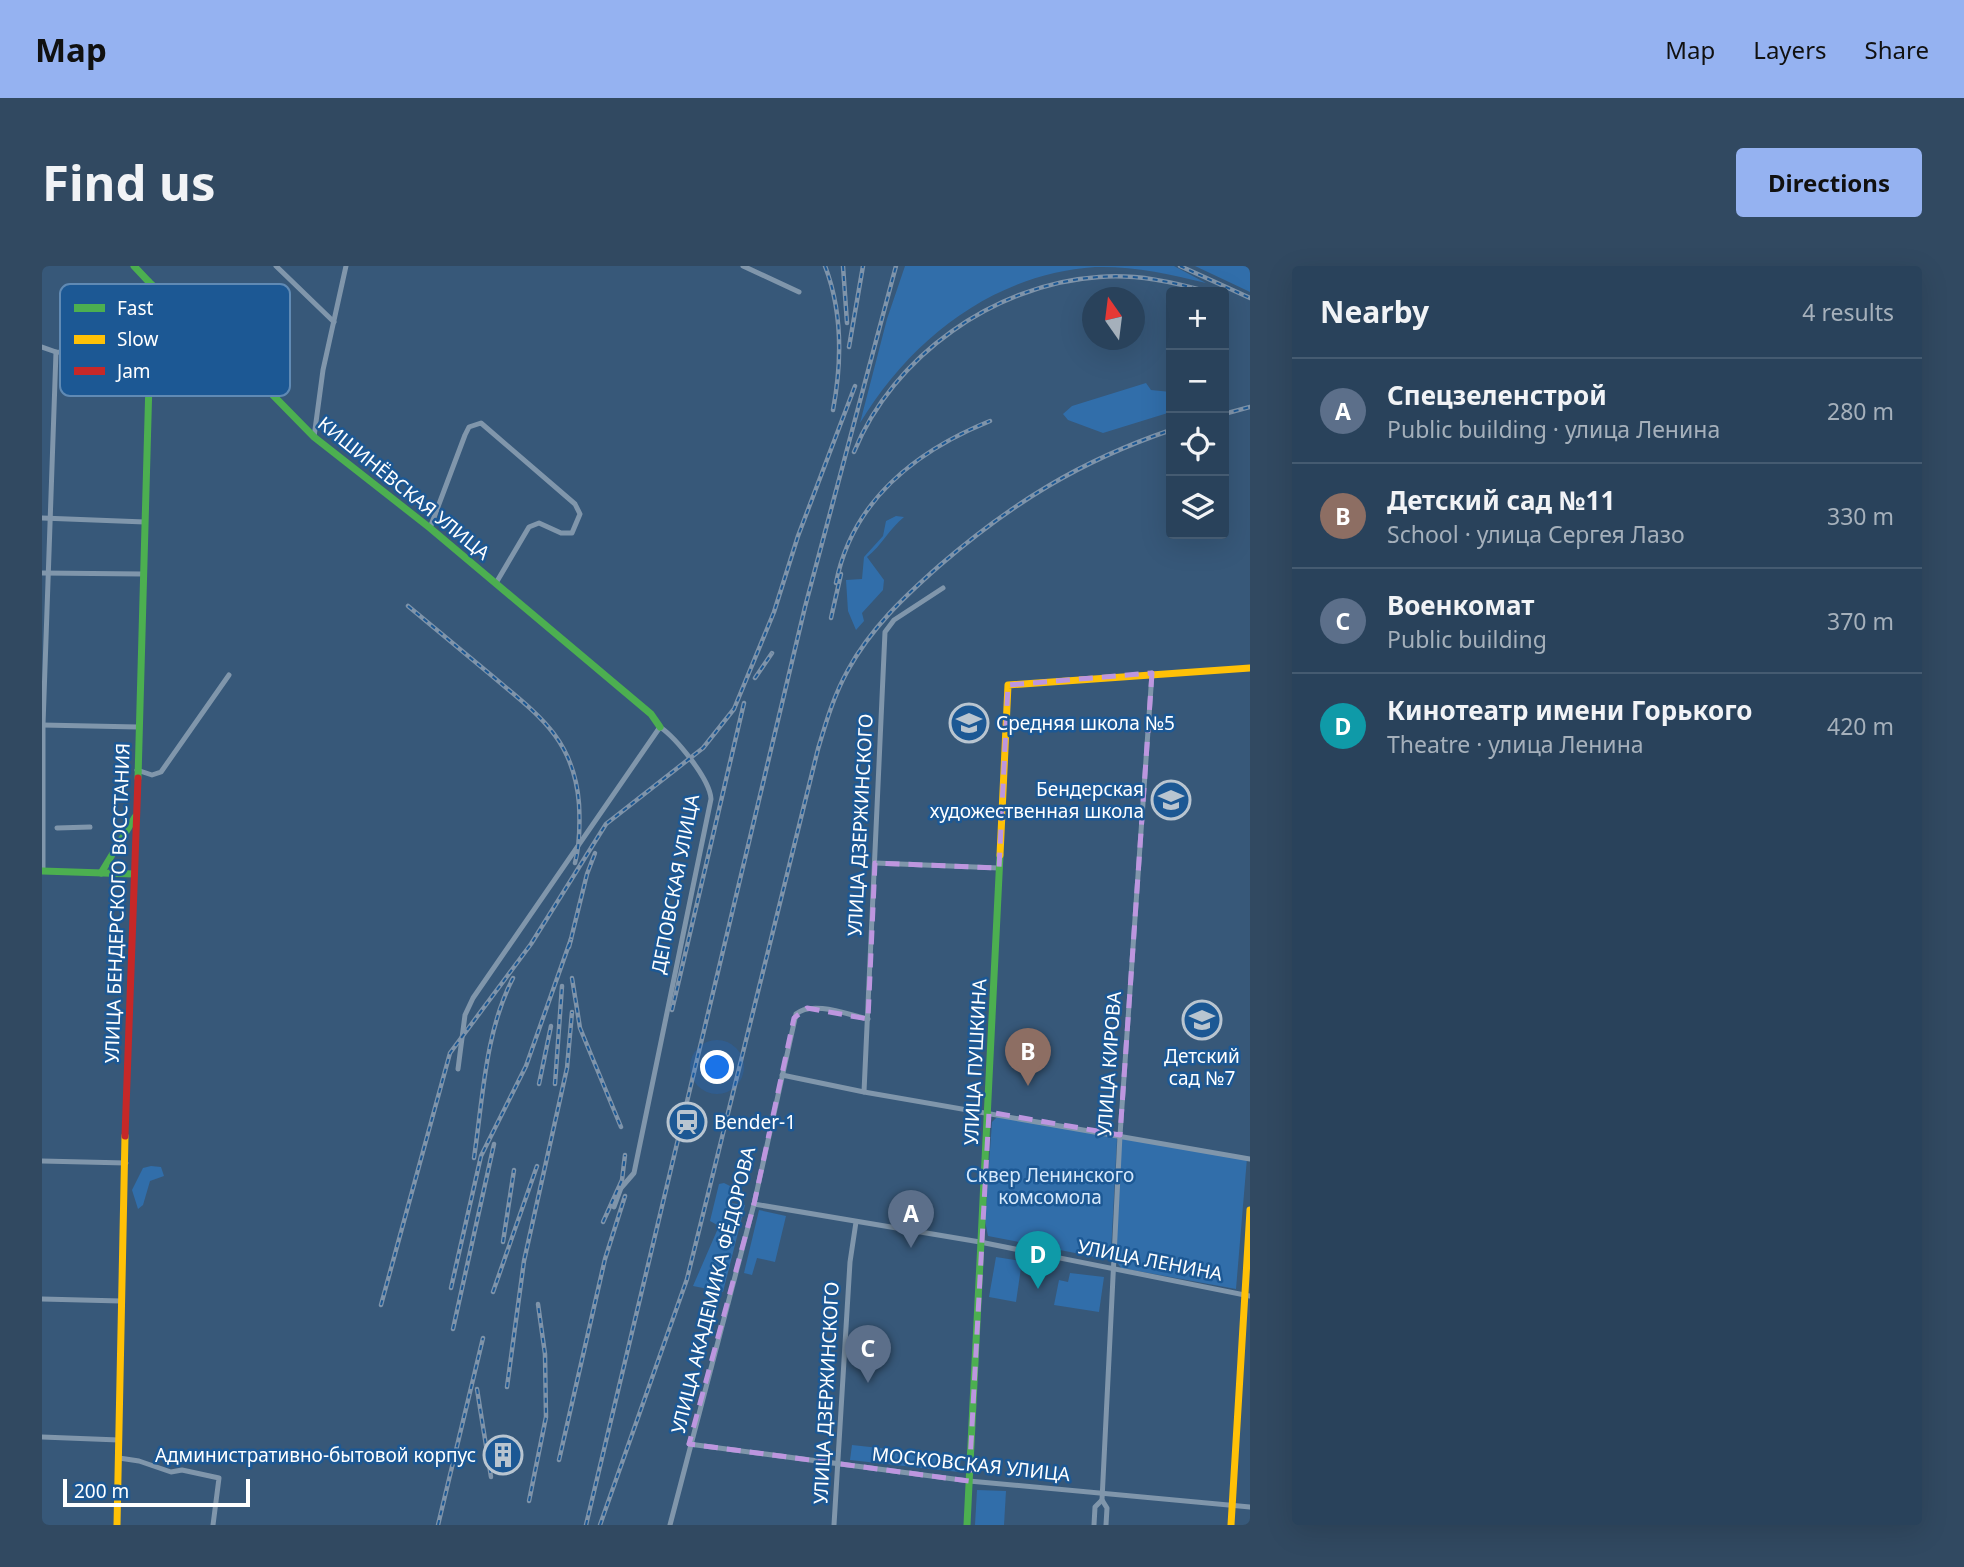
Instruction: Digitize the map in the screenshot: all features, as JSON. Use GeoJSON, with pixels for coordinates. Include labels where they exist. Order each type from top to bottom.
{"type":"FeatureCollection","features":[{"type":"Feature","properties":{"kind":"street","name":"КИШИНЁВСКАЯ УЛИЦА"},"geometry":{"type":"LineString","coordinates":[[134,266],[149,282]]}},
{"type":"Feature","properties":{"kind":"street"},"geometry":{"type":"LineString","coordinates":[[276,266],[334,322]]}},
{"type":"Feature","properties":{"kind":"street"},"geometry":{"type":"LineString","coordinates":[[314,437],[346,266]]}},
{"type":"Feature","properties":{"kind":"street"},"geometry":{"type":"LineString","coordinates":[[743,266],[799,292]]}},
{"type":"Feature","properties":{"kind":"street"},"geometry":{"type":"LineString","coordinates":[[42,347],[60,352]]}},
{"type":"Feature","properties":{"kind":"street"},"geometry":{"type":"LineString","coordinates":[[56,352],[51,518],[45,573],[43,871],[134,874]]}},
{"type":"Feature","properties":{"kind":"street","name":"УЛИЦА БЕНДЕРСКОГО ВОССТАНИЯ"},"geometry":{"type":"LineString","coordinates":[[117,1525],[121,1301],[149,396]]}},
{"type":"Feature","properties":{"kind":"street","name":"КИШИНЁВСКАЯ УЛИЦА"},"geometry":{"type":"LineString","coordinates":[[274,396],[314,437],[430,528],[651,714],[660,727]]}},
{"type":"Feature","properties":{"kind":"street"},"geometry":{"type":"LineString","coordinates":[[430,528],[465,435],[469,427],[481,423],[575,504],[580,520],[572,533],[561,533],[539,523],[529,527],[495,583]]}},
{"type":"Feature","properties":{"kind":"street"},"geometry":{"type":"LineString","coordinates":[[42,518],[145,522]]}},
{"type":"Feature","properties":{"kind":"street"},"geometry":{"type":"LineString","coordinates":[[45,573],[143,574]]}},
{"type":"Feature","properties":{"kind":"street","name":"УЛИЦА ДЗЕРЖИНСКОГО"},"geometry":{"type":"LineString","coordinates":[[864,1092],[885,632],[894,620],[943,588]]}},
{"type":"Feature","properties":{"kind":"street"},"geometry":{"type":"LineString","coordinates":[[1152,673],[1250,668]]}},
{"type":"Feature","properties":{"kind":"street","name":"УЛИЦА ПУШКИНА"},"geometry":{"type":"LineString","coordinates":[[967,1525],[1008,685],[1152,673]]}},
{"type":"Feature","properties":{"kind":"street","name":"УЛИЦА КИРОВА"},"geometry":{"type":"LineString","coordinates":[[1106,1525],[1107,1508],[1102,1497],[1120,1135],[1152,673]]}},
{"type":"Feature","properties":{"kind":"street"},"geometry":{"type":"LineString","coordinates":[[137,770],[152,775],[161,772],[229,674]]}},
{"type":"Feature","properties":{"kind":"street"},"geometry":{"type":"LineString","coordinates":[[43,725],[138,727]]}},
{"type":"Feature","properties":{"kind":"street"},"geometry":{"type":"LineString","coordinates":[[458,1069],[465,1015],[473,998],[660,727]]}},
{"type":"Feature","properties":{"kind":"street","name":"ДЕПОВСКАЯ УЛИЦА"},"geometry":{"type":"LineString","coordinates":[[614,1207],[621,1188],[634,1172],[711,799],[709,786],[678,742],[660,727]]}},
{"type":"Feature","properties":{"kind":"street"},"geometry":{"type":"LineString","coordinates":[[101,873],[135,817]]}},
{"type":"Feature","properties":{"kind":"street"},"geometry":{"type":"LineString","coordinates":[[57,828],[90,827]]}},
{"type":"Feature","properties":{"kind":"street"},"geometry":{"type":"LineString","coordinates":[[874,863],[999,868]]}},
{"type":"Feature","properties":{"kind":"street","name":"УЛИЦА АКАДЕМИКА ФЁДОРОВА"},"geometry":{"type":"LineString","coordinates":[[670,1525],[754,1203],[799,1011],[812,1008],[869,1019]]}},
{"type":"Feature","properties":{"kind":"street"},"geometry":{"type":"LineString","coordinates":[[782,1075],[864,1092],[1250,1158]]}},
{"type":"Feature","properties":{"kind":"street"},"geometry":{"type":"LineString","coordinates":[[42,1161],[126,1163]]}},
{"type":"Feature","properties":{"kind":"street","name":"УЛИЦА ЛЕНИНА"},"geometry":{"type":"LineString","coordinates":[[754,1203],[980,1242],[1247,1295]]}},
{"type":"Feature","properties":{"kind":"street"},"geometry":{"type":"LineString","coordinates":[[1231,1525],[1247,1295],[1250,1210]]}},
{"type":"Feature","properties":{"kind":"street","name":"УЛИЦА ДЗЕРЖИНСКОГО"},"geometry":{"type":"LineString","coordinates":[[834,1525],[850,1262],[856,1222]]}},
{"type":"Feature","properties":{"kind":"street"},"geometry":{"type":"LineString","coordinates":[[42,1299],[121,1301]]}},
{"type":"Feature","properties":{"kind":"street"},"geometry":{"type":"LineString","coordinates":[[42,1437],[119,1440]]}},
{"type":"Feature","properties":{"kind":"street","name":"МОСКОВСКАЯ УЛИЦА"},"geometry":{"type":"LineString","coordinates":[[689,1444],[1102,1497],[1250,1507]]}},
{"type":"Feature","properties":{"kind":"street"},"geometry":{"type":"LineString","coordinates":[[119,1458],[139,1461],[171,1472],[182,1470],[219,1478],[213,1525]]}},
{"type":"Feature","properties":{"kind":"street","name":"УЛИЦА КИРОВА"},"geometry":{"type":"LineString","coordinates":[[1094,1525],[1095,1507],[1102,1497]]}},
{"type":"Feature","properties":{"kind":"highlighted area"},"geometry":{"type":"Polygon","coordinates":[[[1152,673],[1120,1135],[989,1112],[969,1481],[689,1444],[754,1204],[794,1018],[807,1008],[868,1019],[875,863],[999,868],[1008,685],[1152,673]]]}},
{"type":"Feature","properties":{"kind":"green space"},"geometry":{"type":"Polygon","coordinates":[[[905,266],[1174,266],[1206,283],[1151,271],[1095,267],[1058,272],[1022,283],[989,297],[958,316],[930,339],[904,364],[860,423],[887,319],[905,266]]]}},
{"type":"Feature","properties":{"kind":"green space"},"geometry":{"type":"Polygon","coordinates":[[[1195,266],[1250,266],[1250,292],[1248,291],[1195,266]]]}},
{"type":"Feature","properties":{"kind":"green space"},"geometry":{"type":"Polygon","coordinates":[[[1146,383],[1151,390],[1166,392],[1166,414],[1103,433],[1068,420],[1063,414],[1072,406],[1146,383]]]}},
{"type":"Feature","properties":{"kind":"green space"},"geometry":{"type":"Polygon","coordinates":[[[896,516],[904,517],[867,557],[884,580],[883,590],[862,613],[864,621],[856,630],[848,611],[846,580],[862,579],[864,557],[883,536],[886,521],[896,516]]]}},
{"type":"Feature","properties":{"kind":"green space","name":"Сквер Ленинского комсомола"},"geometry":{"type":"Polygon","coordinates":[[[997,1117],[1110,1135],[1117,1139],[1111,1252],[1106,1259],[988,1236],[985,1221],[992,1122],[997,1117]]]}},
{"type":"Feature","properties":{"kind":"green space"},"geometry":{"type":"Polygon","coordinates":[[[1120,1135],[1247,1158],[1236,1289],[1121,1268],[1114,1258],[1120,1135]]]}},
{"type":"Feature","properties":{"kind":"green space"},"geometry":{"type":"Polygon","coordinates":[[[161,1167],[164,1176],[150,1181],[143,1205],[138,1209],[132,1190],[143,1168],[161,1167]]]}},
{"type":"Feature","properties":{"kind":"green space"},"geometry":{"type":"Polygon","coordinates":[[[719,1184],[732,1187],[731,1203],[745,1205],[723,1292],[693,1286],[719,1226],[710,1221],[719,1184]]]}},
{"type":"Feature","properties":{"kind":"green space"},"geometry":{"type":"Polygon","coordinates":[[[759,1210],[786,1216],[775,1262],[757,1258],[752,1275],[744,1273],[759,1210]]]}},
{"type":"Feature","properties":{"kind":"green space"},"geometry":{"type":"Polygon","coordinates":[[[996,1257],[1022,1261],[1016,1302],[989,1297],[996,1257]]]}},
{"type":"Feature","properties":{"kind":"green space"},"geometry":{"type":"Polygon","coordinates":[[[1070,1273],[1104,1277],[1099,1312],[1054,1305],[1059,1280],[1068,1282],[1070,1273]]]}},
{"type":"Feature","properties":{"kind":"green space"},"geometry":{"type":"Polygon","coordinates":[[[852,1445],[961,1457],[959,1472],[850,1460],[852,1445]]]}},
{"type":"Feature","properties":{"kind":"green space"},"geometry":{"type":"Polygon","coordinates":[[[977,1490],[1006,1491],[1004,1525],[975,1525],[977,1490]]]}},
{"type":"Feature","properties":{"kind":"railway"},"geometry":{"type":"LineString","coordinates":[[825,266],[838,320],[839,356],[833,410]]}},
{"type":"Feature","properties":{"kind":"railway"},"geometry":{"type":"LineString","coordinates":[[843,266],[847,323]]}},
{"type":"Feature","properties":{"kind":"railway"},"geometry":{"type":"LineString","coordinates":[[849,347],[863,266]]}},
{"type":"Feature","properties":{"kind":"railway"},"geometry":{"type":"LineString","coordinates":[[586,1525],[805,607],[896,266]]}},
{"type":"Feature","properties":{"kind":"railway"},"geometry":{"type":"LineString","coordinates":[[1180,266],[1250,298]]}},
{"type":"Feature","properties":{"kind":"railway"},"geometry":{"type":"LineString","coordinates":[[854,452],[871,417],[894,385],[921,356],[952,331],[986,310],[1022,294],[1060,283],[1099,277],[1155,280],[1190,287]]}},
{"type":"Feature","properties":{"kind":"railway"},"geometry":{"type":"LineString","coordinates":[[381,1305],[450,1053],[531,944],[606,824],[703,748],[734,709],[774,612],[798,536],[855,386]]}},
{"type":"Feature","properties":{"kind":"railway"},"geometry":{"type":"LineString","coordinates":[[1228,413],[1250,407]]}},
{"type":"Feature","properties":{"kind":"railway"},"geometry":{"type":"LineString","coordinates":[[836,583],[844,554],[856,527],[891,482],[937,447],[990,421]]}},
{"type":"Feature","properties":{"kind":"railway"},"geometry":{"type":"LineString","coordinates":[[600,1525],[687,1279],[818,749],[843,679],[867,640],[889,614],[913,589],[966,543],[1048,486],[1107,455],[1166,432]]}},
{"type":"Feature","properties":{"kind":"railway"},"geometry":{"type":"LineString","coordinates":[[831,618],[841,574]]}},
{"type":"Feature","properties":{"kind":"railway"},"geometry":{"type":"LineString","coordinates":[[408,606],[523,702],[561,744],[570,761],[579,804],[575,863]]}},
{"type":"Feature","properties":{"kind":"railway"},"geometry":{"type":"LineString","coordinates":[[755,678],[772,653]]}},
{"type":"Feature","properties":{"kind":"railway"},"geometry":{"type":"LineString","coordinates":[[672,1010],[744,703]]}},
{"type":"Feature","properties":{"kind":"railway"},"geometry":{"type":"LineString","coordinates":[[569,947],[587,874],[595,853]]}},
{"type":"Feature","properties":{"kind":"railway"},"geometry":{"type":"LineString","coordinates":[[451,1288],[481,1156],[526,1066],[571,939]]}},
{"type":"Feature","properties":{"kind":"railway"},"geometry":{"type":"LineString","coordinates":[[474,1158],[491,1043],[496,1020],[513,978]]}},
{"type":"Feature","properties":{"kind":"railway"},"geometry":{"type":"LineString","coordinates":[[572,978],[580,1028],[621,1127]]}},
{"type":"Feature","properties":{"kind":"railway"},"geometry":{"type":"LineString","coordinates":[[555,1084],[562,986]]}},
{"type":"Feature","properties":{"kind":"railway"},"geometry":{"type":"LineString","coordinates":[[507,1387],[524,1261],[567,1068],[572,1012]]}},
{"type":"Feature","properties":{"kind":"railway"},"geometry":{"type":"LineString","coordinates":[[539,1084],[551,1026]]}},
{"type":"Feature","properties":{"kind":"railway"},"geometry":{"type":"LineString","coordinates":[[453,1329],[494,1144]]}},
{"type":"Feature","properties":{"kind":"railway"},"geometry":{"type":"LineString","coordinates":[[603,1222],[622,1180],[625,1155]]}},
{"type":"Feature","properties":{"kind":"railway"},"geometry":{"type":"LineString","coordinates":[[493,1292],[537,1166]]}},
{"type":"Feature","properties":{"kind":"railway"},"geometry":{"type":"LineString","coordinates":[[503,1242],[514,1170]]}},
{"type":"Feature","properties":{"kind":"railway"},"geometry":{"type":"LineString","coordinates":[[559,1460],[605,1259],[625,1196]]}},
{"type":"Feature","properties":{"kind":"railway"},"geometry":{"type":"LineString","coordinates":[[529,1501],[546,1417],[545,1354],[538,1304]]}},
{"type":"Feature","properties":{"kind":"railway"},"geometry":{"type":"LineString","coordinates":[[438,1525],[483,1338]]}},
{"type":"Feature","properties":{"kind":"railway"},"geometry":{"type":"LineString","coordinates":[[477,1389],[491,1477]]}},
{"type":"Feature","properties":{"kind":"traffic: fast"},"geometry":{"type":"LineString","coordinates":[[134,266],[149,284]]}},
{"type":"Feature","properties":{"kind":"traffic: fast"},"geometry":{"type":"LineString","coordinates":[[138,778],[149,396]]}},
{"type":"Feature","properties":{"kind":"traffic: fast"},"geometry":{"type":"LineString","coordinates":[[274,396],[314,437],[430,528],[651,714],[660,727]]}},
{"type":"Feature","properties":{"kind":"traffic: fast"},"geometry":{"type":"LineString","coordinates":[[101,873],[135,817]]}},
{"type":"Feature","properties":{"kind":"traffic: fast"},"geometry":{"type":"LineString","coordinates":[[967,1525],[1000,855]]}},
{"type":"Feature","properties":{"kind":"traffic: fast"},"geometry":{"type":"LineString","coordinates":[[42,871],[134,874]]}},
{"type":"Feature","properties":{"kind":"traffic: slow"},"geometry":{"type":"LineString","coordinates":[[1000,855],[1008,685],[1250,668]]}},
{"type":"Feature","properties":{"kind":"traffic: slow"},"geometry":{"type":"LineString","coordinates":[[117,1525],[125,1136]]}},
{"type":"Feature","properties":{"kind":"traffic: slow"},"geometry":{"type":"LineString","coordinates":[[1231,1525],[1250,1210]]}},
{"type":"Feature","properties":{"kind":"traffic: jam"},"geometry":{"type":"LineString","coordinates":[[125,1136],[138,778]]}},
{"type":"Feature","properties":{"kind":"place","name":"Средняя школа №5"},"geometry":{"type":"Point","coordinates":[969,723]}},
{"type":"Feature","properties":{"kind":"place","name":"Бендерская художественная школа"},"geometry":{"type":"Point","coordinates":[1171,800]}},
{"type":"Feature","properties":{"kind":"place","name":"Детский сад №7"},"geometry":{"type":"Point","coordinates":[1202,1020]}},
{"type":"Feature","properties":{"kind":"place","name":"Детский сад №11"},"geometry":{"type":"Point","coordinates":[1028,1086]}},
{"type":"Feature","properties":{"kind":"place","name":"Bender-1"},"geometry":{"type":"Point","coordinates":[687,1122]}},
{"type":"Feature","properties":{"kind":"place","name":"Спецзеленстрой"},"geometry":{"type":"Point","coordinates":[911,1248]}},
{"type":"Feature","properties":{"kind":"place","name":"Кинотеатр имени Горького"},"geometry":{"type":"Point","coordinates":[1038,1289]}},
{"type":"Feature","properties":{"kind":"place","name":"Военкомат"},"geometry":{"type":"Point","coordinates":[868,1383]}},
{"type":"Feature","properties":{"kind":"place","name":"Административно-бытовой корпус"},"geometry":{"type":"Point","coordinates":[503,1455]}}]}
